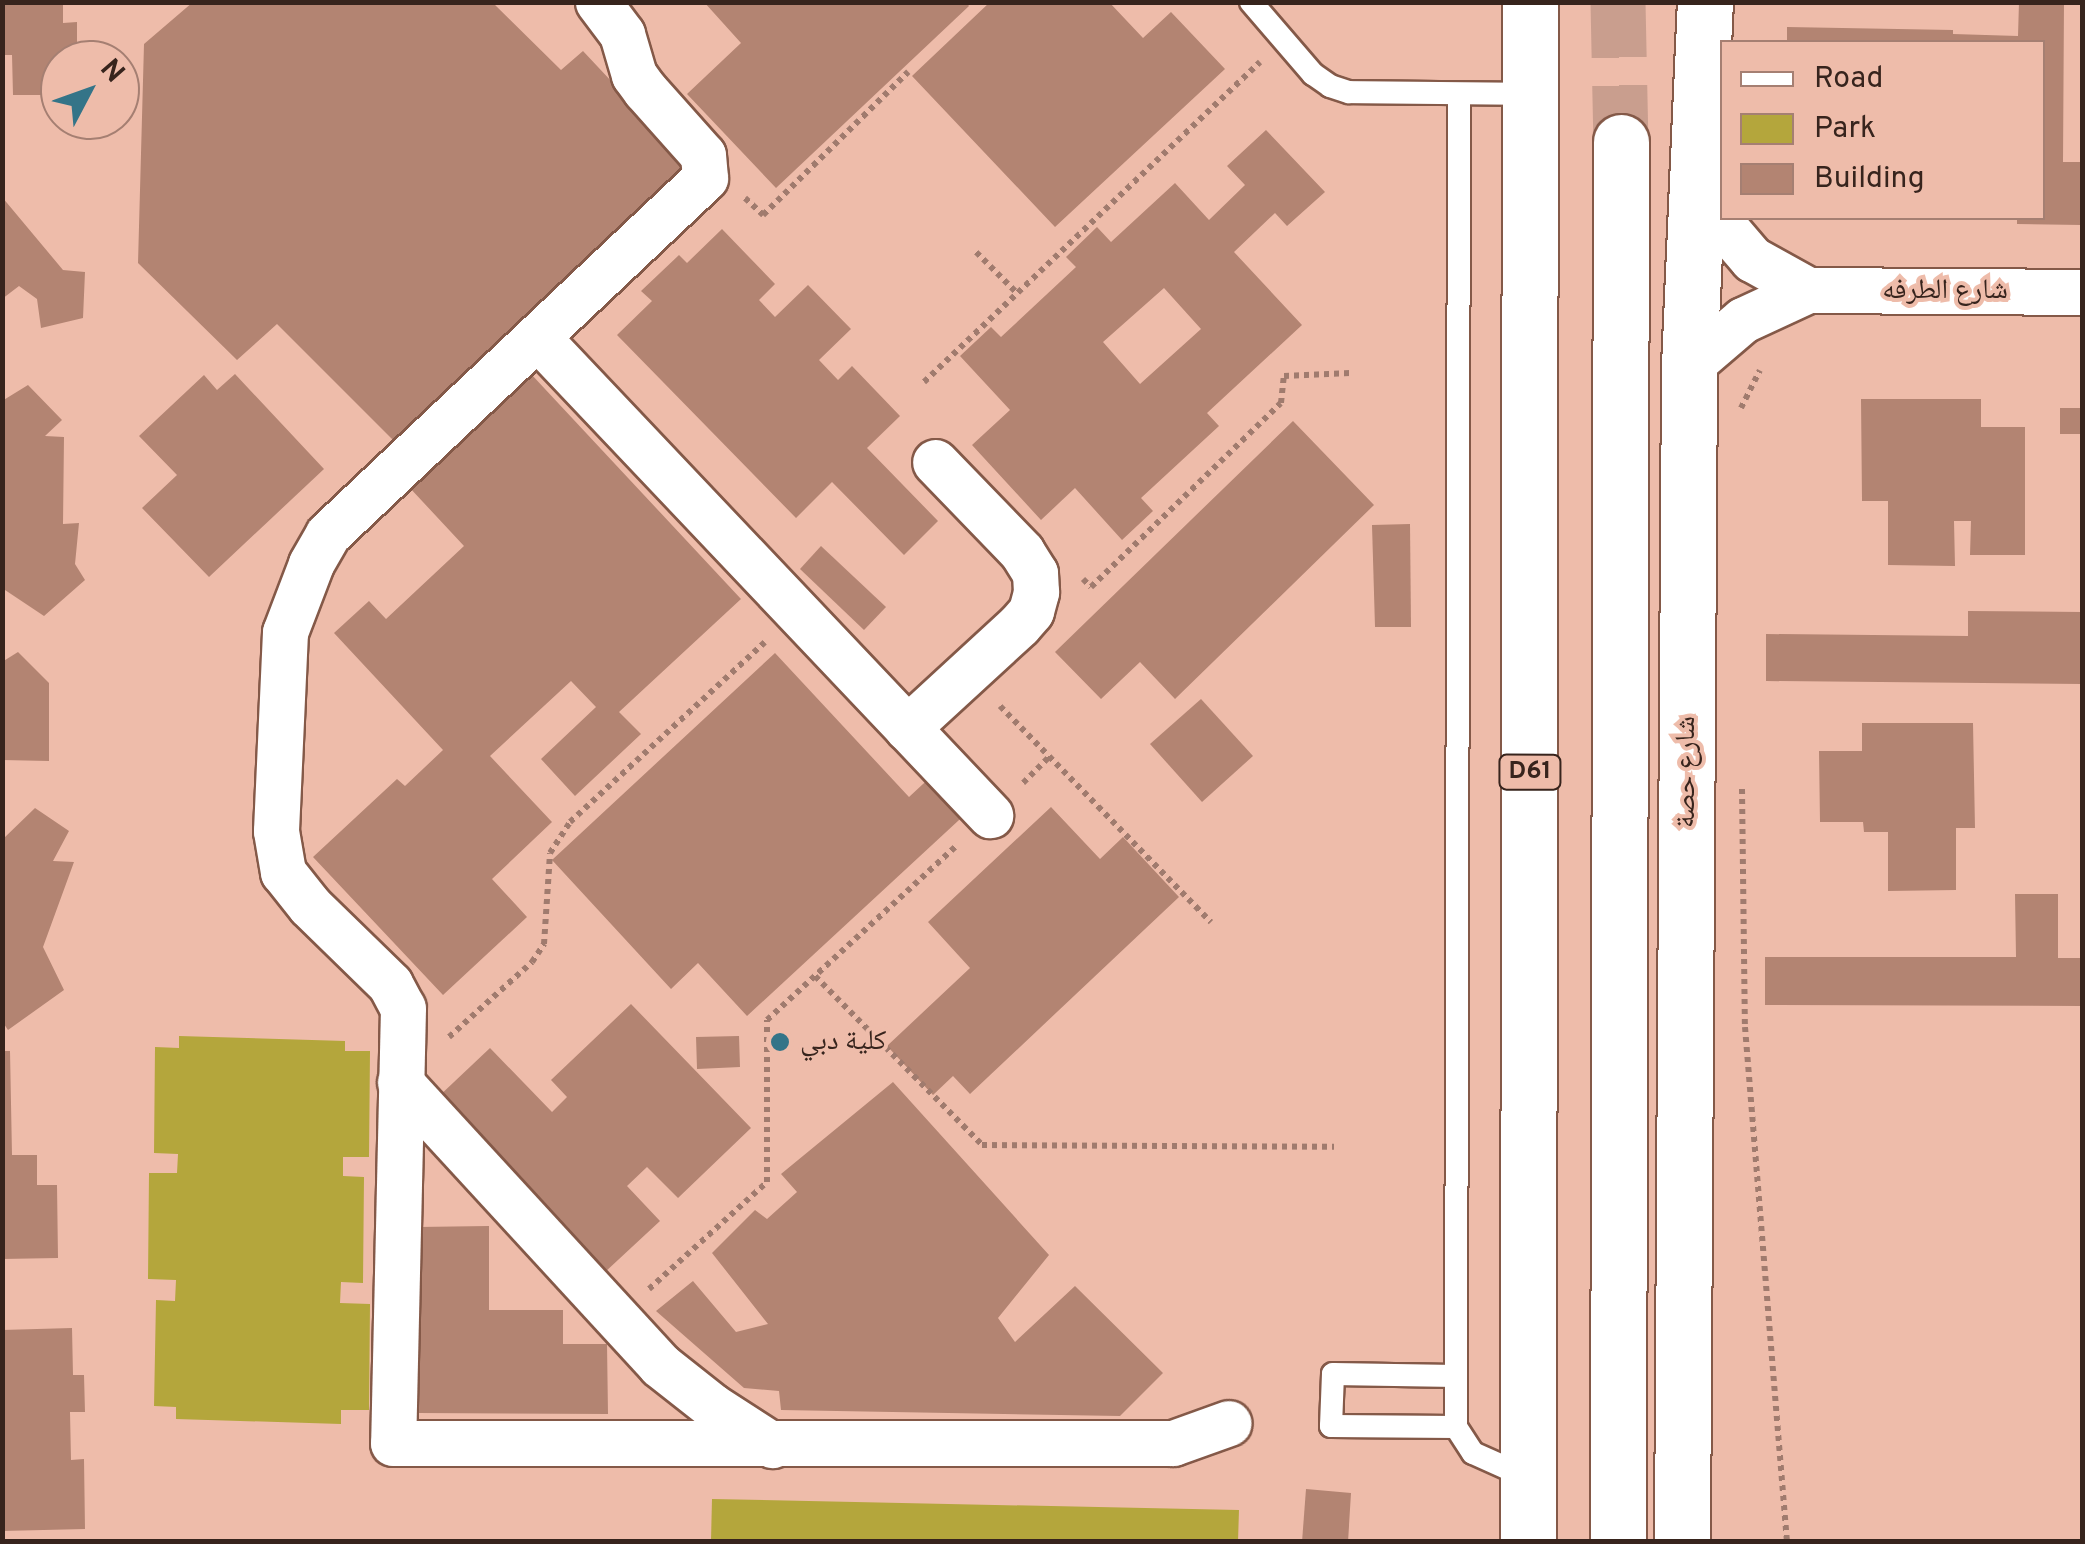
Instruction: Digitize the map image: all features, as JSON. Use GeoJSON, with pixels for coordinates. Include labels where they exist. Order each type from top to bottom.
{"type":"FeatureCollection","features":[{"type":"Feature","properties":{"kind":"main road","name":"D61"},"geometry":{"type":"LineString","coordinates":[[1528,1542],[1530,2]]}},
{"type":"Feature","properties":{"kind":"main road"},"geometry":{"type":"LineString","coordinates":[[1667,2],[1672,53],[1699,118]]}},
{"type":"Feature","properties":{"kind":"main road","name":"شارع حصة"},"geometry":{"type":"LineString","coordinates":[[1682,1542],[1689,366],[1704,2]]}},
{"type":"Feature","properties":{"kind":"main road"},"geometry":{"type":"LineString","coordinates":[[1618,1542],[1621,142]]}},
{"type":"Feature","properties":{"kind":"main road"},"geometry":{"type":"LineString","coordinates":[[1683,1482],[1698,1542]]}},
{"type":"Feature","properties":{"kind":"street"},"geometry":{"type":"LineString","coordinates":[[598,2],[622,34],[634,74],[644,90],[703,155],[705,178],[328,534],[311,564],[286,632],[278,851],[295,890],[399,998],[403,1008],[393,1443],[1173,1443],[1228,1423]]}},
{"type":"Feature","properties":{"kind":"street","name":"شارع الطرفه"},"geometry":{"type":"LineString","coordinates":[[1696,181],[1710,210],[1752,259],[1808,290]]}},
{"type":"Feature","properties":{"kind":"street","name":"شارع الطرفه"},"geometry":{"type":"LineString","coordinates":[[1689,366],[1744,320],[1808,290],[2082,292]]}},
{"type":"Feature","properties":{"kind":"street"},"geometry":{"type":"LineString","coordinates":[[537,337],[990,815]]}},
{"type":"Feature","properties":{"kind":"street"},"geometry":{"type":"LineString","coordinates":[[907,728],[1031,610],[1034,573],[1022,552],[935,462]]}},
{"type":"Feature","properties":{"kind":"street"},"geometry":{"type":"LineString","coordinates":[[400,1082],[614,1320],[712,1406],[772,1445]]}},
{"type":"Feature","properties":{"kind":"lane"},"geometry":{"type":"LineString","coordinates":[[1251,2],[1330,86],[1350,92],[1532,94]]}},
{"type":"Feature","properties":{"kind":"lane"},"geometry":{"type":"LineString","coordinates":[[1459,94],[1456,1427],[1474,1454],[1529,1478]]}},
{"type":"Feature","properties":{"kind":"lane"},"geometry":{"type":"LineString","coordinates":[[1456,1376],[1333,1374],[1332,1426],[1456,1427]]}},
{"type":"Feature","properties":{"kind":"path"},"geometry":{"type":"LineString","coordinates":[[924,382],[1283,40]]}},
{"type":"Feature","properties":{"kind":"path"},"geometry":{"type":"LineString","coordinates":[[703,155],[763,216],[908,72]]}},
{"type":"Feature","properties":{"kind":"path"},"geometry":{"type":"LineString","coordinates":[[976,252],[1017,294]]}},
{"type":"Feature","properties":{"kind":"path"},"geometry":{"type":"LineString","coordinates":[[1737,417],[1768,353],[1808,290]]}},
{"type":"Feature","properties":{"kind":"path"},"geometry":{"type":"LineString","coordinates":[[1034,573],[1057,552],[1091,587],[1281,403],[1284,376],[1350,373]]}},
{"type":"Feature","properties":{"kind":"path"},"geometry":{"type":"LineString","coordinates":[[400,1082],[532,962],[544,944],[550,853],[570,822],[798,612]]}},
{"type":"Feature","properties":{"kind":"path"},"geometry":{"type":"LineString","coordinates":[[967,673],[1211,922]]}},
{"type":"Feature","properties":{"kind":"path"},"geometry":{"type":"LineString","coordinates":[[614,1320],[767,1182],[766,1020],[1049,757]]}},
{"type":"Feature","properties":{"kind":"path"},"geometry":{"type":"LineString","coordinates":[[1742,771],[1746,1026],[1787,1542]]}},
{"type":"Feature","properties":{"kind":"path"},"geometry":{"type":"LineString","coordinates":[[815,976],[982,1145],[1334,1146]]}},
{"type":"Feature","properties":{"kind":"green space"},"geometry":{"type":"Polygon","coordinates":[[[179,1036],[345,1041],[345,1051],[370,1051],[369,1157],[343,1157],[343,1176],[364,1177],[363,1283],[341,1282],[340,1303],[370,1304],[369,1410],[341,1410],[341,1424],[176,1419],[176,1407],[154,1406],[156,1300],[175,1301],[176,1280],[148,1279],[149,1173],[177,1173],[178,1154],[154,1153],[155,1047],[179,1048],[179,1036]]]}},
{"type":"Feature","properties":{"kind":"green space"},"geometry":{"type":"Polygon","coordinates":[[[712,1499],[1239,1510],[1238,1541],[711,1541],[712,1499]]]}},
{"type":"Feature","properties":{"kind":"building"},"geometry":{"type":"Polygon","coordinates":[[[2,2],[63,2],[63,23],[77,22],[77,40],[40,40],[40,95],[13,95],[12,55],[2,55],[2,2]]]}},
{"type":"Feature","properties":{"kind":"building"},"geometry":{"type":"Polygon","coordinates":[[[193,2],[492,2],[561,70],[583,51],[687,162],[398,445],[277,324],[237,360],[138,263],[144,44],[193,2]]]}},
{"type":"Feature","properties":{"kind":"building"},"geometry":{"type":"Polygon","coordinates":[[[704,2],[966,2],[969,6],[776,188],[687,94],[741,43],[704,2]]]}},
{"type":"Feature","properties":{"kind":"building"},"geometry":{"type":"Polygon","coordinates":[[[990,2],[1109,2],[1143,38],[1171,12],[1225,69],[1055,227],[912,76],[990,2]]]}},
{"type":"Feature","properties":{"kind":"building"},"geometry":{"type":"Polygon","coordinates":[[[2019,2],[2064,2],[2063,162],[2082,162],[2082,225],[2017,224],[2017,220],[2045,220],[2045,40],[1787,40],[1787,27],[1953,30],[1953,34],[2018,36],[2019,2]]]}},
{"type":"Feature","properties":{"kind":"building"},"geometry":{"type":"Polygon","coordinates":[[[1266,130],[1325,192],[1287,226],[1275,213],[1234,252],[1302,325],[1207,413],[1219,426],[1141,498],[1153,511],[1122,540],[1075,488],[1041,520],[972,445],[1010,410],[960,356],[991,327],[1001,337],[1076,267],[1066,257],[1097,227],[1111,242],[1175,183],[1209,220],[1245,185],[1227,166],[1266,130]],[[1164,288],[1103,342],[1140,384],[1201,329],[1164,288]]]}},
{"type":"Feature","properties":{"kind":"building"},"geometry":{"type":"Polygon","coordinates":[[[2,197],[63,270],[85,272],[83,318],[41,328],[37,299],[19,286],[2,299],[2,197]]]}},
{"type":"Feature","properties":{"kind":"building"},"geometry":{"type":"Polygon","coordinates":[[[722,229],[775,284],[759,300],[775,317],[808,285],[851,329],[819,360],[838,380],[852,366],[900,416],[867,448],[938,521],[904,555],[832,482],[796,518],[617,335],[652,301],[641,291],[679,255],[687,263],[722,229]]]}},
{"type":"Feature","properties":{"kind":"building"},"geometry":{"type":"Polygon","coordinates":[[[235,374],[324,469],[209,577],[142,508],[177,475],[139,436],[204,375],[217,390],[235,374]]]}},
{"type":"Feature","properties":{"kind":"building"},"geometry":{"type":"Polygon","coordinates":[[[531,374],[741,599],[619,712],[641,734],[575,796],[541,759],[596,707],[571,681],[490,756],[552,822],[492,879],[527,917],[443,995],[313,857],[397,779],[405,786],[443,750],[334,633],[369,601],[386,619],[464,546],[409,487],[531,374]]]}},
{"type":"Feature","properties":{"kind":"building"},"geometry":{"type":"Polygon","coordinates":[[[28,385],[62,420],[45,436],[64,437],[63,524],[79,523],[75,564],[85,580],[44,616],[2,588],[2,401],[28,385]]]}},
{"type":"Feature","properties":{"kind":"building"},"geometry":{"type":"Polygon","coordinates":[[[1861,399],[1981,399],[1981,427],[2025,427],[2025,555],[1970,555],[1971,521],[1954,521],[1955,566],[1888,565],[1888,501],[1862,501],[1861,399]]]}},
{"type":"Feature","properties":{"kind":"building"},"geometry":{"type":"Polygon","coordinates":[[[2060,408],[2082,408],[2082,434],[2060,434],[2060,408]]]}},
{"type":"Feature","properties":{"kind":"building"},"geometry":{"type":"Polygon","coordinates":[[[1293,421],[1374,505],[1175,699],[1140,662],[1101,699],[1055,652],[1293,421]]]}},
{"type":"Feature","properties":{"kind":"building"},"geometry":{"type":"Polygon","coordinates":[[[1410,524],[1411,627],[1375,627],[1372,525],[1410,524]]]}},
{"type":"Feature","properties":{"kind":"building"},"geometry":{"type":"Polygon","coordinates":[[[821,546],[886,607],[864,630],[800,569],[821,546]]]}},
{"type":"Feature","properties":{"kind":"building"},"geometry":{"type":"Polygon","coordinates":[[[1968,611],[2082,612],[2082,684],[1766,681],[1766,634],[1968,636],[1968,611]]]}},
{"type":"Feature","properties":{"kind":"building"},"geometry":{"type":"Polygon","coordinates":[[[18,652],[49,683],[49,761],[2,760],[2,662],[18,652]]]}},
{"type":"Feature","properties":{"kind":"building"},"geometry":{"type":"Polygon","coordinates":[[[775,653],[909,797],[937,771],[972,808],[747,1016],[698,963],[671,989],[552,860],[775,653]]]}},
{"type":"Feature","properties":{"kind":"building"},"geometry":{"type":"Polygon","coordinates":[[[1201,699],[1253,756],[1202,802],[1150,744],[1201,699]]]}},
{"type":"Feature","properties":{"kind":"building"},"geometry":{"type":"Polygon","coordinates":[[[1862,723],[1973,723],[1975,828],[1956,828],[1956,890],[1888,891],[1888,832],[1864,832],[1863,822],[1820,822],[1819,751],[1862,751],[1862,723]]]}},
{"type":"Feature","properties":{"kind":"building"},"geometry":{"type":"Polygon","coordinates":[[[1051,807],[1100,859],[1123,837],[1179,897],[970,1094],[953,1076],[933,1095],[887,1046],[970,968],[928,922],[1051,807]]]}},
{"type":"Feature","properties":{"kind":"building"},"geometry":{"type":"Polygon","coordinates":[[[35,808],[69,831],[53,861],[74,862],[43,947],[64,990],[8,1030],[2,1021],[2,840],[35,808]]]}},
{"type":"Feature","properties":{"kind":"building"},"geometry":{"type":"Polygon","coordinates":[[[2015,894],[2058,894],[2058,958],[2082,958],[2082,1006],[1765,1005],[1765,957],[2016,957],[2015,894]]]}},
{"type":"Feature","properties":{"kind":"building"},"geometry":{"type":"Polygon","coordinates":[[[631,1004],[751,1128],[678,1198],[647,1167],[627,1186],[660,1221],[604,1273],[436,1099],[490,1048],[552,1112],[567,1097],[551,1080],[631,1004]]]}},
{"type":"Feature","properties":{"kind":"building"},"geometry":{"type":"Polygon","coordinates":[[[739,1036],[740,1067],[697,1069],[696,1037],[739,1036]]]}},
{"type":"Feature","properties":{"kind":"building"},"geometry":{"type":"Polygon","coordinates":[[[2,1051],[10,1051],[12,1155],[37,1155],[37,1185],[57,1185],[58,1258],[2,1259],[2,1051]]]}},
{"type":"Feature","properties":{"kind":"building"},"geometry":{"type":"Polygon","coordinates":[[[893,1082],[1049,1255],[998,1318],[1015,1342],[1075,1286],[1163,1373],[1120,1416],[781,1410],[779,1391],[744,1388],[656,1311],[693,1281],[736,1332],[768,1324],[712,1253],[755,1210],[767,1219],[797,1192],[781,1174],[893,1082]]]}},
{"type":"Feature","properties":{"kind":"building"},"geometry":{"type":"Polygon","coordinates":[[[489,1226],[489,1310],[563,1310],[563,1344],[607,1344],[608,1414],[418,1413],[418,1227],[489,1226]]]}},
{"type":"Feature","properties":{"kind":"building"},"geometry":{"type":"Polygon","coordinates":[[[72,1328],[73,1375],[84,1375],[85,1412],[70,1412],[71,1460],[84,1459],[85,1529],[2,1531],[2,1330],[72,1328]]]}},
{"type":"Feature","properties":{"kind":"building"},"geometry":{"type":"Polygon","coordinates":[[[1306,1489],[1351,1493],[1348,1542],[1302,1542],[1306,1489]]]}},
{"type":"Feature","properties":{"kind":"tunnel"},"geometry":{"type":"LineString","coordinates":[[1618,2],[1621,142]]}},
{"type":"Feature","properties":{"kind":"place","name":"كلية دبي"},"geometry":{"type":"Point","coordinates":[780,1042]}}]}
